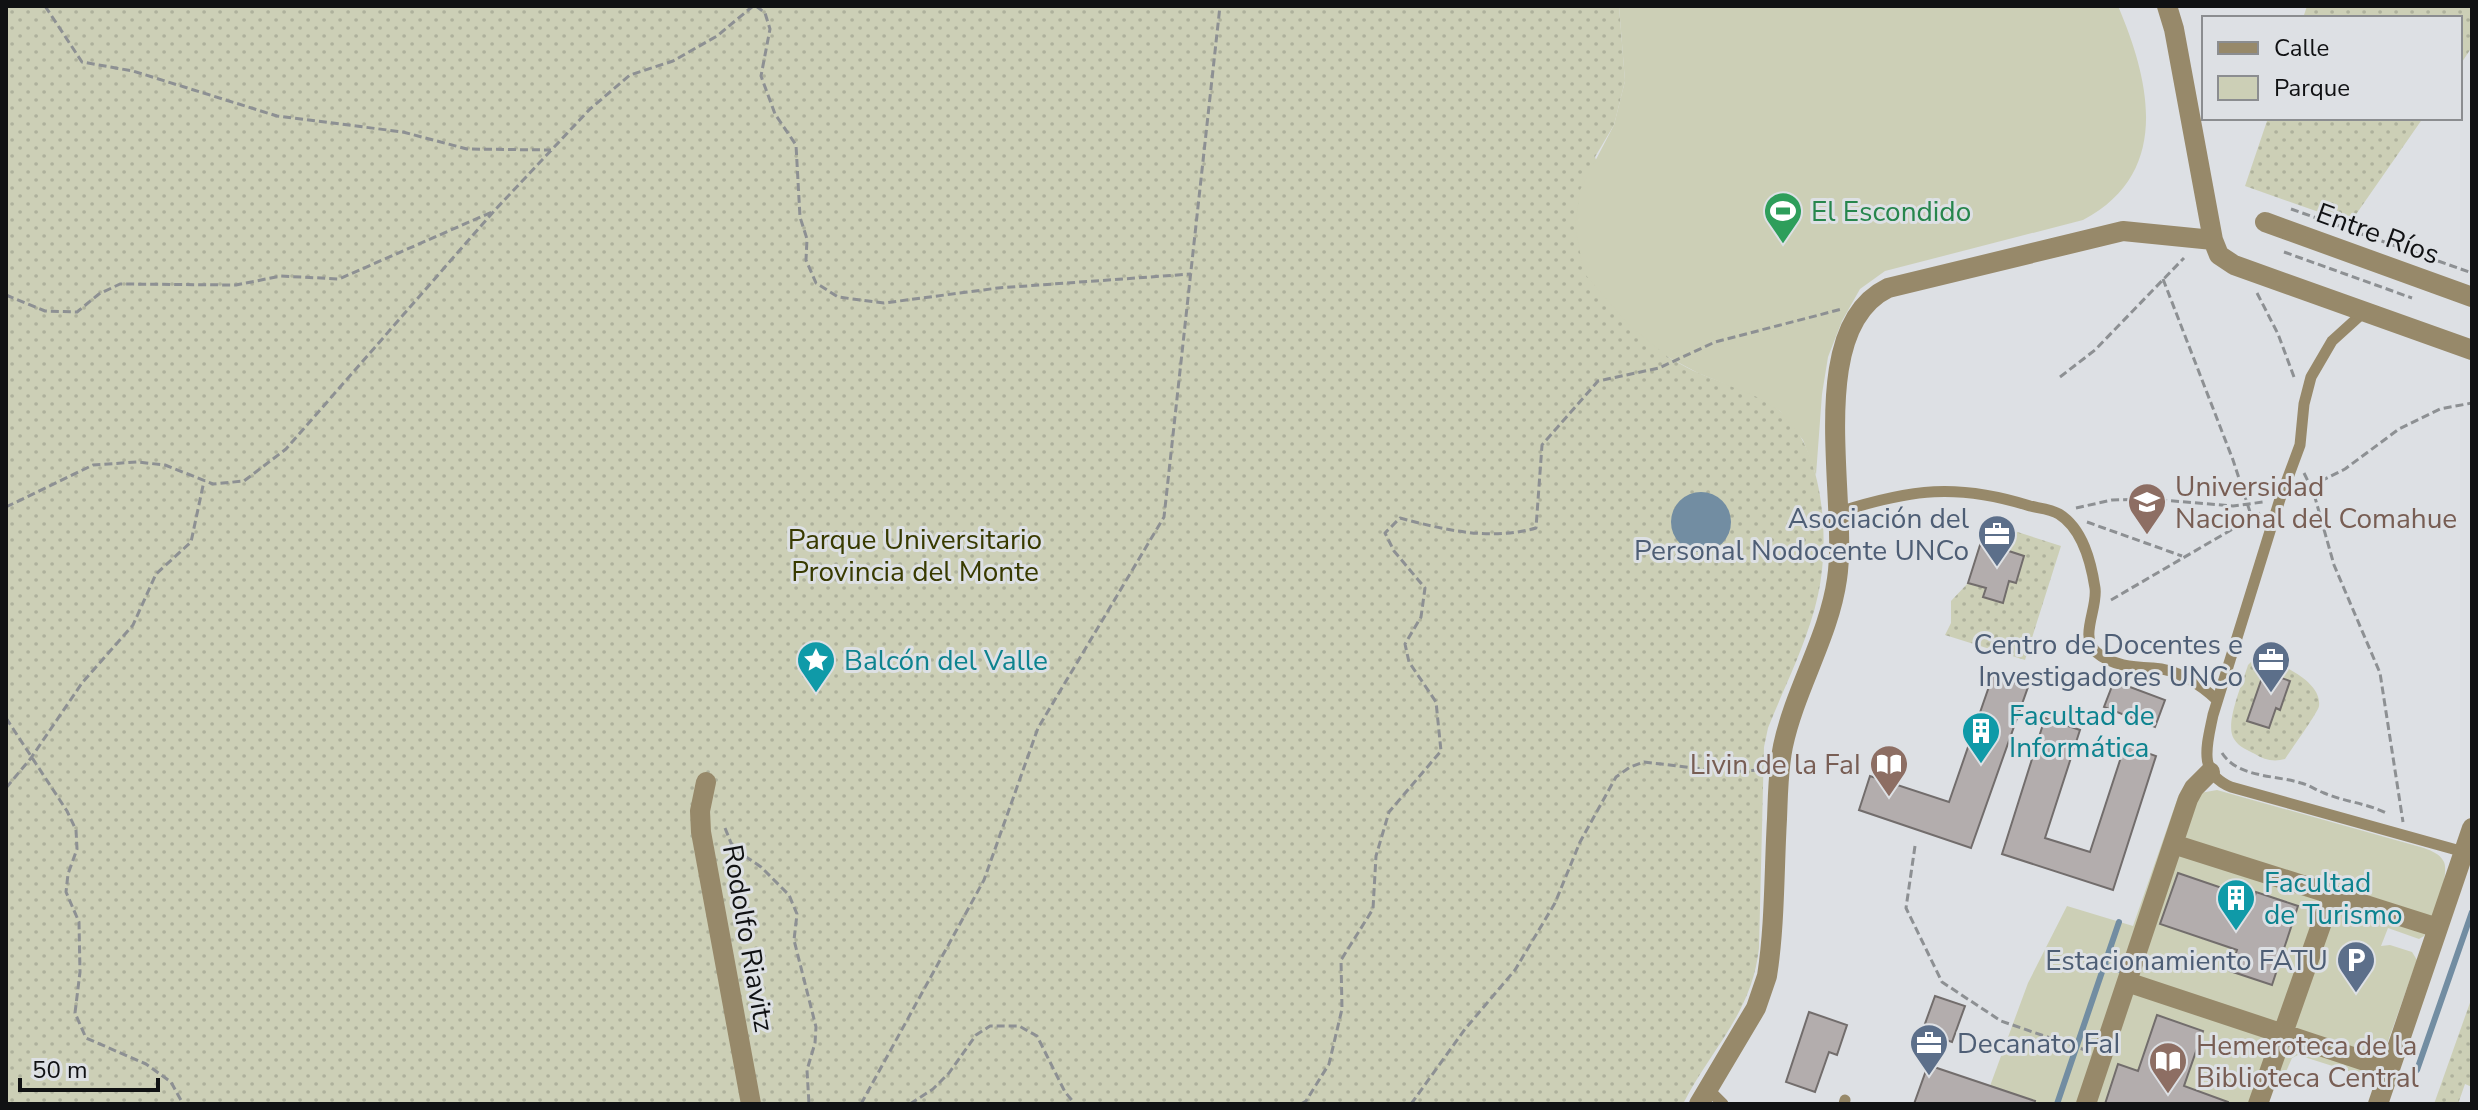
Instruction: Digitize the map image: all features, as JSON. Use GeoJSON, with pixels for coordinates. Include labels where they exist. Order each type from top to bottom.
{"type":"FeatureCollection","features":[{"type":"Feature","properties":{"kind":"street"},"geometry":{"type":"LineString","coordinates":[[2167,6],[2174,29],[2213,240],[2219,255],[2234,265],[2472,350]]}},
{"type":"Feature","properties":{"kind":"street","name":"Entre Ríos"},"geometry":{"type":"LineString","coordinates":[[2265,222],[2472,297]]}},
{"type":"Feature","properties":{"kind":"street"},"geometry":{"type":"LineString","coordinates":[[1704,1096],[1756,1008],[1767,976],[1780,768],[1786,731],[1837,582],[1839,512],[1835,420],[1840,361],[1847,335],[1864,303],[1875,294],[1901,284],[2111,233],[2136,231],[2213,240]]}},
{"type":"Feature","properties":{"kind":"street"},"geometry":{"type":"LineString","coordinates":[[2086,1104],[2191,793],[2210,772]]}},
{"type":"Feature","properties":{"kind":"street","name":"Rodolfo Riavitz"},"geometry":{"type":"LineString","coordinates":[[706,782],[700,811],[701,832],[751,1104]]}},
{"type":"Feature","properties":{"kind":"street"},"geometry":{"type":"LineString","coordinates":[[2378,1104],[2472,828]]}},
{"type":"Feature","properties":{"kind":"street"},"geometry":{"type":"LineString","coordinates":[[2173,844],[2438,928]]}},
{"type":"Feature","properties":{"kind":"street"},"geometry":{"type":"LineString","coordinates":[[2258,1104],[2332,894]]}},
{"type":"Feature","properties":{"kind":"street"},"geometry":{"type":"LineString","coordinates":[[2127,982],[2389,1069]]}},
{"type":"Feature","properties":{"kind":"lane"},"geometry":{"type":"LineString","coordinates":[[2364,312],[2324,351],[2311,377],[2297,455],[2280,499],[2217,700],[2207,755],[2210,772],[2214,778],[2231,787],[2464,852]]}},
{"type":"Feature","properties":{"kind":"lane"},"geometry":{"type":"LineString","coordinates":[[1839,512],[1938,489],[2011,500],[2057,512],[2077,531],[2084,543],[2095,588],[2089,644],[2108,660],[2183,676],[2217,700]]}},
{"type":"Feature","properties":{"kind":"lane"},"geometry":{"type":"LineString","coordinates":[[1704,1096],[1723,1104]]}},
{"type":"Feature","properties":{"kind":"path"},"geometry":{"type":"LineString","coordinates":[[45,6],[82,62],[133,71],[277,116],[403,132],[467,149],[551,150]]}},
{"type":"Feature","properties":{"kind":"path"},"geometry":{"type":"LineString","coordinates":[[6,507],[93,465],[137,462],[165,465],[213,484],[244,481],[286,449],[494,211],[590,109],[630,75],[673,61],[717,36],[754,6],[765,13],[770,29],[761,76],[775,114],[796,145],[800,217],[807,239],[806,260],[816,283],[838,297],[884,303],[998,288],[1191,274]]}},
{"type":"Feature","properties":{"kind":"path"},"geometry":{"type":"LineString","coordinates":[[861,1104],[984,880],[1038,728],[1164,517],[1220,6]]}},
{"type":"Feature","properties":{"kind":"path"},"geometry":{"type":"LineString","coordinates":[[2291,209],[2472,273]]}},
{"type":"Feature","properties":{"kind":"path"},"geometry":{"type":"LineString","coordinates":[[6,295],[45,311],[77,312],[99,294],[120,284],[236,285],[281,276],[339,279],[494,211]]}},
{"type":"Feature","properties":{"kind":"path"},"geometry":{"type":"LineString","coordinates":[[2060,377],[2095,350],[2190,251]]}},
{"type":"Feature","properties":{"kind":"path"},"geometry":{"type":"LineString","coordinates":[[2284,252],[2414,298]]}},
{"type":"Feature","properties":{"kind":"path"},"geometry":{"type":"LineString","coordinates":[[2163,279],[2252,518]]}},
{"type":"Feature","properties":{"kind":"path"},"geometry":{"type":"LineString","coordinates":[[2255,289],[2278,334],[2304,404]]}},
{"type":"Feature","properties":{"kind":"path"},"geometry":{"type":"LineString","coordinates":[[1301,1104],[1329,1064],[1342,1009],[1341,960],[1373,909],[1376,856],[1389,812],[1441,751],[1436,702],[1409,662],[1405,644],[1421,617],[1425,588],[1394,551],[1385,533],[1400,518],[1441,529],[1509,535],[1536,528],[1542,445],[1598,381],[1659,368],[1728,338],[1864,303]]}},
{"type":"Feature","properties":{"kind":"path"},"geometry":{"type":"LineString","coordinates":[[2057,512],[2112,500],[2149,499],[2233,506],[2292,498],[2301,490],[2345,469],[2399,429],[2440,409],[2472,403]]}},
{"type":"Feature","properties":{"kind":"path"},"geometry":{"type":"LineString","coordinates":[[2297,455],[2334,565],[2380,673],[2405,835]]}},
{"type":"Feature","properties":{"kind":"path"},"geometry":{"type":"LineString","coordinates":[[6,788],[31,758],[82,683],[133,625],[156,574],[191,542],[204,480]]}},
{"type":"Feature","properties":{"kind":"path"},"geometry":{"type":"LineString","coordinates":[[2093,616],[2113,599],[2280,499]]}},
{"type":"Feature","properties":{"kind":"path"},"geometry":{"type":"LineString","coordinates":[[2057,512],[2184,557]]}},
{"type":"Feature","properties":{"kind":"path"},"geometry":{"type":"LineString","coordinates":[[6,718],[67,811],[76,830],[77,849],[68,874],[66,892],[79,922],[80,972],[75,1013],[86,1038],[146,1064],[171,1082],[183,1104]]}},
{"type":"Feature","properties":{"kind":"path"},"geometry":{"type":"LineString","coordinates":[[2211,728],[2227,760],[2236,766],[2272,779],[2301,783],[2326,794],[2353,800],[2403,821]]}},
{"type":"Feature","properties":{"kind":"path"},"geometry":{"type":"LineString","coordinates":[[1411,1104],[1465,1029],[1515,970],[1555,903],[1580,842],[1616,777],[1644,762],[1728,772],[1780,768]]}},
{"type":"Feature","properties":{"kind":"path"},"geometry":{"type":"LineString","coordinates":[[725,828],[733,848],[761,867],[789,895],[797,914],[794,940],[816,1027],[807,1070],[809,1104]]}},
{"type":"Feature","properties":{"kind":"path"},"geometry":{"type":"LineString","coordinates":[[1915,846],[1906,908],[1942,982],[2001,1021],[2083,1049]]}},
{"type":"Feature","properties":{"kind":"path"},"geometry":{"type":"LineString","coordinates":[[910,1104],[933,1089],[949,1073],[976,1035],[990,1026],[1019,1026],[1037,1036],[1065,1092],[1075,1104]]}},
{"type":"Feature","properties":{"kind":"green space","name":"Parque Universitario Provincia del Monte"},"geometry":{"type":"Polygon","coordinates":[[[6,6],[1619,6],[1625,81],[1614,125],[1595,157],[1668,357],[1779,410],[1794,427],[1815,471],[1823,523],[1822,573],[1814,612],[1768,728],[1764,747],[1759,948],[1755,971],[1729,1030],[1683,1104],[6,1104],[6,6]]]}},
{"type":"Feature","properties":{"kind":"green space","name":"El Escondido"},"geometry":{"type":"Polygon","coordinates":[[[1619,6],[2118,6],[2130,35],[2145,95],[2146,125],[2141,152],[2130,178],[2111,201],[2083,220],[1885,271],[1860,289],[1842,321],[1828,357],[1816,475],[1803,440],[1780,411],[1757,397],[1668,357],[1628,324],[1584,273],[1575,227],[1580,190],[1614,125],[1625,81],[1619,6]]]}},
{"type":"Feature","properties":{"kind":"green space"},"geometry":{"type":"Polygon","coordinates":[[[2307,6],[2472,6],[2472,47],[2462,62],[2462,16],[2304,16],[2307,6]]]}},
{"type":"Feature","properties":{"kind":"green space"},"geometry":{"type":"Polygon","coordinates":[[[2267,120],[2422,120],[2350,223],[2245,186],[2267,120]]]}},
{"type":"Feature","properties":{"kind":"green space"},"geometry":{"type":"Polygon","coordinates":[[[1986,522],[2061,546],[2025,660],[1945,635],[1951,623],[1951,601],[1968,583],[1986,522]]]}},
{"type":"Feature","properties":{"kind":"green space"},"geometry":{"type":"Polygon","coordinates":[[[2272,661],[2310,684],[2319,698],[2319,706],[2310,723],[2285,759],[2277,760],[2262,758],[2243,748],[2234,739],[2231,724],[2248,665],[2251,662],[2272,661]]]}},
{"type":"Feature","properties":{"kind":"green space"},"geometry":{"type":"Polygon","coordinates":[[[2217,790],[2424,848],[2442,859],[2445,869],[2442,888],[2424,936],[2419,939],[2388,928],[2381,946],[2390,945],[2412,952],[2417,960],[2376,1075],[2367,1077],[2298,1055],[2292,1058],[2285,1074],[2273,1070],[2261,1104],[2200,1104],[2203,1093],[2118,1065],[2105,1104],[2010,1104],[1990,1086],[2028,983],[2067,906],[2133,926],[2178,797],[2217,790]],[[2178,873],[2160,924],[2217,944],[2238,946],[2230,971],[2271,985],[2298,906],[2257,892],[2254,899],[2178,873]]]}},
{"type":"Feature","properties":{"kind":"green space"},"geometry":{"type":"Polygon","coordinates":[[[2472,997],[2472,1087],[2465,1084],[2458,1104],[2434,1104],[2472,997]]]}},
{"type":"Feature","properties":{"kind":"water"},"geometry":{"type":"Polygon","coordinates":[[[1701,492],[1712,494],[1722,501],[1729,511],[1729,533],[1722,543],[1712,550],[1701,552],[1690,550],[1680,543],[1673,533],[1671,522],[1673,511],[1680,501],[1690,494],[1701,492]]]}},
{"type":"Feature","properties":{"kind":"building","name":"Asociación del Personal Nodocente UNCo"},"geometry":{"type":"Polygon","coordinates":[[[1981,542],[2024,556],[2016,583],[2009,581],[2003,603],[1983,597],[1986,588],[1968,583],[1981,542]]]}},
{"type":"Feature","properties":{"kind":"building","name":"Centro de Docentes e Investigadores UNCo"},"geometry":{"type":"Polygon","coordinates":[[[2264,672],[2290,681],[2280,710],[2276,708],[2269,728],[2247,721],[2264,672]]]}},
{"type":"Feature","properties":{"kind":"building","name":"Facultad de Informática"},"geometry":{"type":"Polygon","coordinates":[[[1993,675],[2028,687],[1971,848],[1859,810],[1870,776],[1949,802],[1993,675]]]}},
{"type":"Feature","properties":{"kind":"building"},"geometry":{"type":"Polygon","coordinates":[[[2114,681],[2165,700],[2155,727],[2104,707],[2114,681]]]}},
{"type":"Feature","properties":{"kind":"building"},"geometry":{"type":"Polygon","coordinates":[[[2045,718],[2080,730],[2045,838],[2090,852],[2125,745],[2156,756],[2113,890],[2002,854],[2045,718]]]}},
{"type":"Feature","properties":{"kind":"building","name":"Facultad de Turismo"},"geometry":{"type":"Polygon","coordinates":[[[2178,873],[2254,899],[2256,892],[2298,906],[2272,985],[2230,971],[2237,950],[2160,924],[2178,873]]]}},
{"type":"Feature","properties":{"kind":"building"},"geometry":{"type":"Polygon","coordinates":[[[1935,996],[1965,1006],[1952,1042],[1922,1032],[1935,996]]]}},
{"type":"Feature","properties":{"kind":"building"},"geometry":{"type":"Polygon","coordinates":[[[1809,1012],[1847,1025],[1837,1055],[1829,1052],[1815,1092],[1786,1082],[1809,1012]]]}},
{"type":"Feature","properties":{"kind":"building"},"geometry":{"type":"Polygon","coordinates":[[[2157,1015],[2203,1031],[2184,1086],[2228,1104],[2105,1104],[2118,1064],[2138,1071],[2157,1015]]]}},
{"type":"Feature","properties":{"kind":"building"},"geometry":{"type":"Polygon","coordinates":[[[1928,1065],[2035,1101],[2034,1104],[1914,1104],[1928,1065]]]}},
{"type":"Feature","properties":{"kind":"waterway"},"geometry":{"type":"LineString","coordinates":[[2417,1070],[2472,912]]}},
{"type":"Feature","properties":{"kind":"waterway"},"geometry":{"type":"LineString","coordinates":[[2057,1104],[2119,922]]}},
{"type":"Feature","properties":{"kind":"waterway"},"geometry":{"type":"LineString","coordinates":[[2104,965],[2119,970]]}},
{"type":"Feature","properties":{"kind":"place","name":"El Escondido"},"geometry":{"type":"Point","coordinates":[1783,245]}},
{"type":"Feature","properties":{"kind":"place","name":"Universidad Nacional del Comahue"},"geometry":{"type":"Point","coordinates":[2147,536]}},
{"type":"Feature","properties":{"kind":"place","name":"Asociación del Personal Nodocente UNCo"},"geometry":{"type":"Point","coordinates":[1997,568]}},
{"type":"Feature","properties":{"kind":"place","name":"Balcón del Valle"},"geometry":{"type":"Point","coordinates":[816,694]}},
{"type":"Feature","properties":{"kind":"place","name":"Centro de Docentes e Investigadores UNCo"},"geometry":{"type":"Point","coordinates":[2271,694]}},
{"type":"Feature","properties":{"kind":"place","name":"Facultad de Informática"},"geometry":{"type":"Point","coordinates":[1981,765]}},
{"type":"Feature","properties":{"kind":"place","name":"Livin de la FaI"},"geometry":{"type":"Point","coordinates":[1889,798]}},
{"type":"Feature","properties":{"kind":"place","name":"Facultad de Turismo"},"geometry":{"type":"Point","coordinates":[2236,932]}},
{"type":"Feature","properties":{"kind":"place","name":"Estacionamiento FATU"},"geometry":{"type":"Point","coordinates":[2356,994]}},
{"type":"Feature","properties":{"kind":"place","name":"Decanato FaI"},"geometry":{"type":"Point","coordinates":[1929,1077]}},
{"type":"Feature","properties":{"kind":"place","name":"Hemeroteca de la Biblioteca Central"},"geometry":{"type":"Point","coordinates":[2168,1095]}}]}
